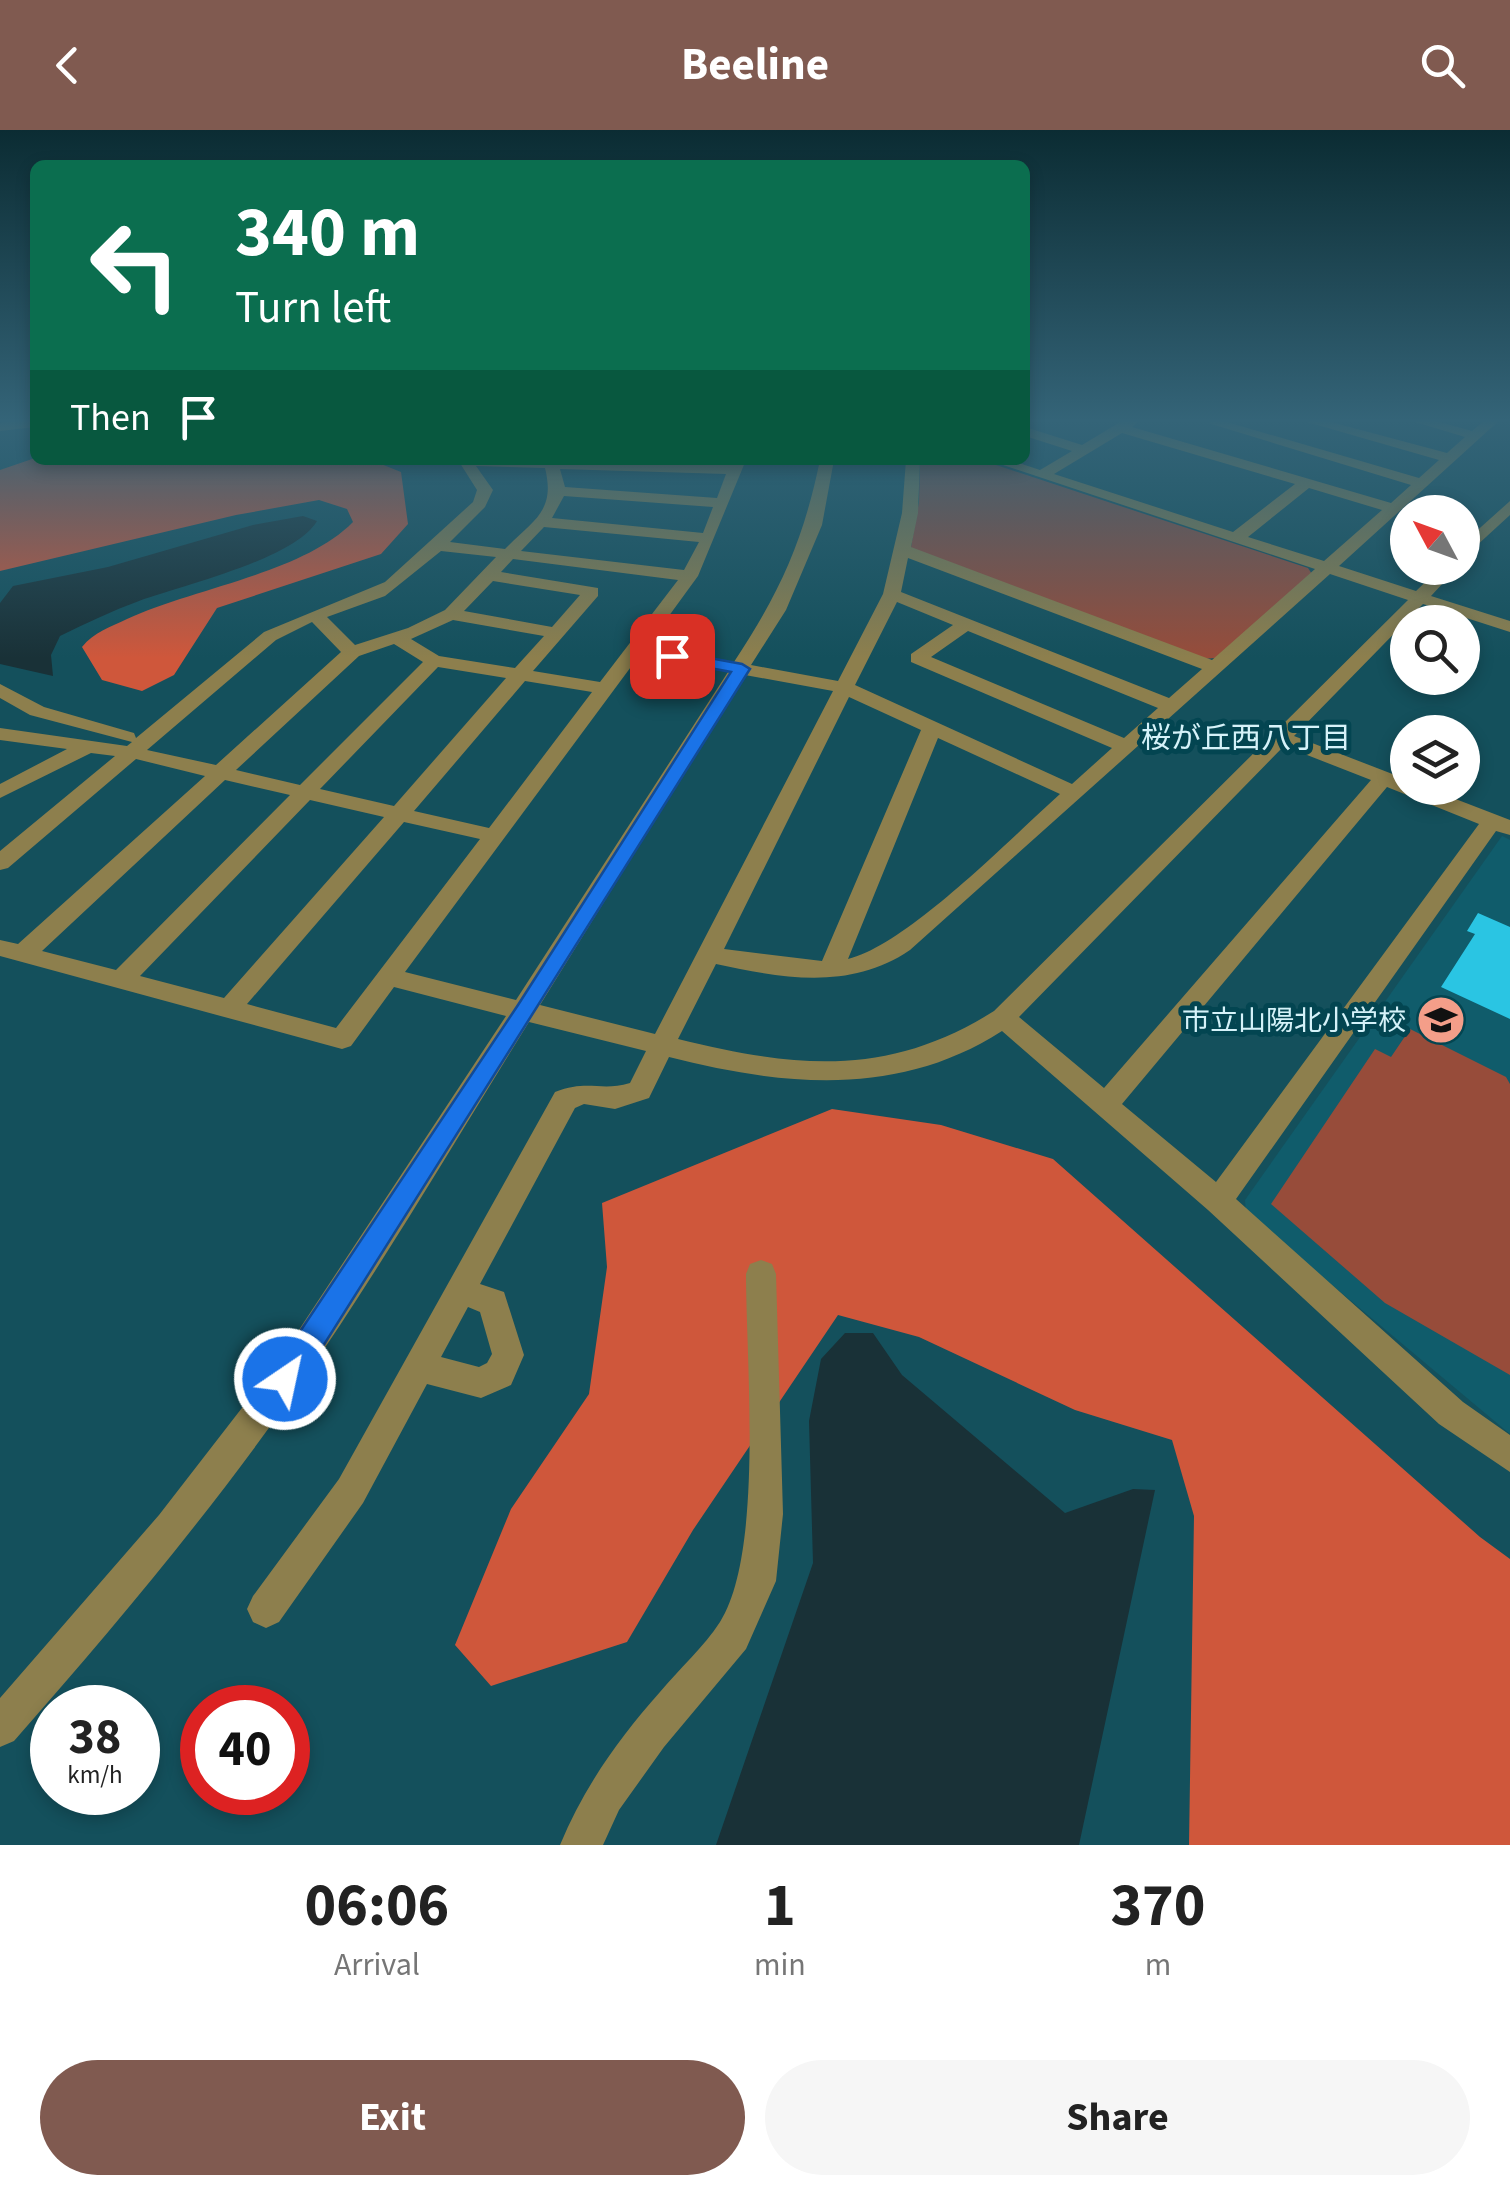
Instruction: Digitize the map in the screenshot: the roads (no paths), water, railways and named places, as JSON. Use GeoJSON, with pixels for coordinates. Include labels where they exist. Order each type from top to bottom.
{"type":"FeatureCollection","features":[{"type":"Feature","properties":{"kind":"street"},"geometry":{"type":"LineString","coordinates":[[0,863],[270,636],[384,591],[482,498]]}},
{"type":"Feature","properties":{"kind":"street"},"geometry":{"type":"LineString","coordinates":[[11,951],[352,652],[397,638],[451,614],[543,522],[555,498]]}},
{"type":"Feature","properties":{"kind":"street"},"geometry":{"type":"LineString","coordinates":[[664,498],[724,502]]}},
{"type":"Feature","properties":{"kind":"street"},"geometry":{"type":"LineString","coordinates":[[11,951],[342,1039],[690,576],[726,498]]}},
{"type":"Feature","properties":{"kind":"street"},"geometry":{"type":"LineString","coordinates":[[0,1727],[167,1534],[264,1410],[526,1011],[742,669],[793,579],[814,525],[819,498]]}},
{"type":"Feature","properties":{"kind":"street"},"geometry":{"type":"LineString","coordinates":[[266,1610],[352,1491],[565,1100],[582,1093],[615,1098],[639,1091],[892,594],[903,550],[909,498]]}},
{"type":"Feature","properties":{"kind":"street"},"geometry":{"type":"LineString","coordinates":[[1111,498],[1510,627]]}},
{"type":"Feature","properties":{"kind":"street"},"geometry":{"type":"LineString","coordinates":[[1236,538],[1287,498]]}},
{"type":"Feature","properties":{"kind":"street"},"geometry":{"type":"LineString","coordinates":[[1358,498],[1390,507]]}},
{"type":"Feature","properties":{"kind":"street"},"geometry":{"type":"LineString","coordinates":[[1480,536],[1510,506]]}},
{"type":"Feature","properties":{"kind":"street"},"geometry":{"type":"LineString","coordinates":[[709,954],[765,966],[831,969],[882,957],[928,923],[1390,510]]}},
{"type":"Feature","properties":{"kind":"street"},"geometry":{"type":"LineString","coordinates":[[543,522],[710,538]]}},
{"type":"Feature","properties":{"kind":"street"},"geometry":{"type":"LineString","coordinates":[[434,545],[690,576]]}},
{"type":"Feature","properties":{"kind":"street"},"geometry":{"type":"LineString","coordinates":[[903,550],[1215,668]]}},
{"type":"Feature","properties":{"kind":"street"},"geometry":{"type":"LineString","coordinates":[[228,1010],[592,592],[490,575]]}},
{"type":"Feature","properties":{"kind":"street"},"geometry":{"type":"LineString","coordinates":[[388,977],[733,1063],[842,1074],[897,1066],[949,1048],[980,1035],[1002,1018],[1432,585]]}},
{"type":"Feature","properties":{"kind":"street"},"geometry":{"type":"LineString","coordinates":[[892,594],[1171,706]]}},
{"type":"Feature","properties":{"kind":"street"},"geometry":{"type":"LineString","coordinates":[[451,614],[556,633]]}},
{"type":"Feature","properties":{"kind":"street"},"geometry":{"type":"LineString","coordinates":[[315,616],[352,652]]}},
{"type":"Feature","properties":{"kind":"street"},"geometry":{"type":"LineString","coordinates":[[966,624],[918,658],[1126,748]]}},
{"type":"Feature","properties":{"kind":"street"},"geometry":{"type":"LineString","coordinates":[[397,638],[434,660],[607,689]]}},
{"type":"Feature","properties":{"kind":"street"},"geometry":{"type":"LineString","coordinates":[[637,650],[846,688],[1074,793]]}},
{"type":"Feature","properties":{"kind":"street"},"geometry":{"type":"LineString","coordinates":[[121,980],[434,660]]}},
{"type":"Feature","properties":{"kind":"street"},"geometry":{"type":"LineString","coordinates":[[0,690],[37,711],[219,772],[495,836]]}},
{"type":"Feature","properties":{"kind":"street"},"geometry":{"type":"LineString","coordinates":[[831,969],[932,728]]}},
{"type":"Feature","properties":{"kind":"street"},"geometry":{"type":"LineString","coordinates":[[0,734],[87,747],[138,746]]}},
{"type":"Feature","properties":{"kind":"street"},"geometry":{"type":"LineString","coordinates":[[1218,1201],[1501,824],[1282,738]]}},
{"type":"Feature","properties":{"kind":"street"},"geometry":{"type":"LineString","coordinates":[[0,792],[87,747]]}},
{"type":"Feature","properties":{"kind":"street"},"geometry":{"type":"LineString","coordinates":[[1105,1104],[1384,778]]}},
{"type":"Feature","properties":{"kind":"street"},"geometry":{"type":"LineString","coordinates":[[1002,1018],[1218,1201],[1451,1414],[1510,1455]]}},
{"type":"Feature","properties":{"kind":"street"},"geometry":{"type":"LineString","coordinates":[[582,1845],[605,1796],[732,1636],[758,1581],[764,1514],[760,1274]]}},
{"type":"Feature","properties":{"kind":"street"},"geometry":{"type":"LineString","coordinates":[[419,1367],[481,1383],[499,1374],[508,1354],[493,1302],[460,1291]]}},
{"type":"Feature","properties":{"kind":"place","name":"市立山陽北小学校"},"geometry":{"type":"Point","coordinates":[1441,1020]}},
{"type":"Feature","properties":{"kind":"district","name":"桜が丘西八丁目"},"geometry":{"type":"Point","coordinates":[1246,738]}}]}
